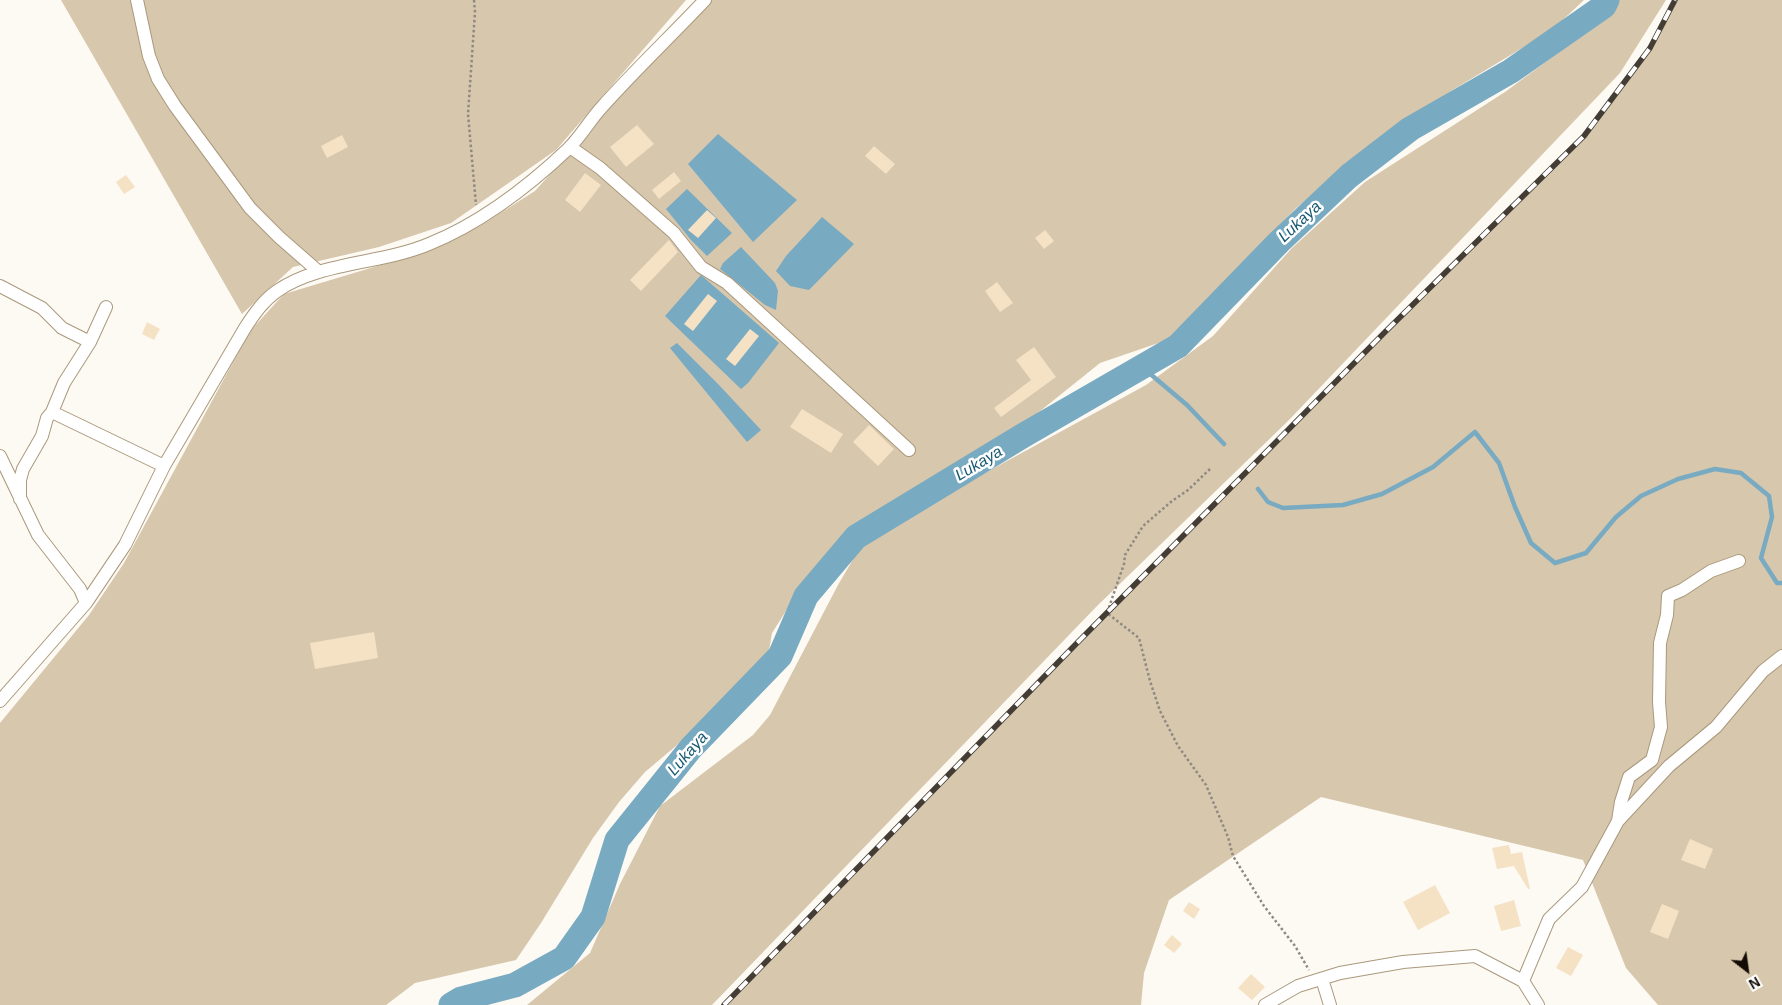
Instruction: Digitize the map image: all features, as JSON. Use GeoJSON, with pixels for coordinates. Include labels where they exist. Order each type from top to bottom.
{"type":"FeatureCollection","features":[{"type":"Feature","properties":{"kind":"street"},"geometry":{"type":"LineString","coordinates":[[137,0],[149,56],[158,79],[175,106],[250,208],[279,237],[319,272]]}},
{"type":"Feature","properties":{"kind":"street"},"geometry":{"type":"LineString","coordinates":[[0,700],[86,603],[125,545],[164,466],[258,308],[276,291],[319,272],[420,248],[446,237],[510,198],[570,147],[602,107],[705,0]]}},
{"type":"Feature","properties":{"kind":"street"},"geometry":{"type":"LineString","coordinates":[[570,147],[600,168],[674,233],[701,267],[727,283],[909,450]]}},
{"type":"Feature","properties":{"kind":"street"},"geometry":{"type":"LineString","coordinates":[[0,286],[42,308],[62,328],[90,342]]}},
{"type":"Feature","properties":{"kind":"street"},"geometry":{"type":"LineString","coordinates":[[20,499],[20,480],[23,469],[42,436],[47,418],[52,412],[64,383],[90,342],[106,307]]}},
{"type":"Feature","properties":{"kind":"street"},"geometry":{"type":"LineString","coordinates":[[52,412],[164,466]]}},
{"type":"Feature","properties":{"kind":"street"},"geometry":{"type":"LineString","coordinates":[[0,456],[38,535],[80,589],[86,603]]}},
{"type":"Feature","properties":{"kind":"street"},"geometry":{"type":"LineString","coordinates":[[1618,821],[1621,802],[1629,777],[1652,760],[1661,727],[1658,702],[1660,642],[1667,614],[1668,596],[1682,590],[1711,570],[1739,561]]}},
{"type":"Feature","properties":{"kind":"street"},"geometry":{"type":"LineString","coordinates":[[1524,981],[1549,919],[1582,887],[1618,821],[1669,766],[1716,727],[1763,671],[1782,656]]}},
{"type":"Feature","properties":{"kind":"street"},"geometry":{"type":"LineString","coordinates":[[1265,1005],[1298,986],[1340,973],[1403,962],[1475,956],[1524,981],[1538,1005]]}},
{"type":"Feature","properties":{"kind":"street"},"geometry":{"type":"LineString","coordinates":[[1318,980],[1330,1005]]}},
{"type":"Feature","properties":{"kind":"path"},"geometry":{"type":"LineString","coordinates":[[474,0],[475,12],[468,114],[476,219]]}},
{"type":"Feature","properties":{"kind":"path"},"geometry":{"type":"LineString","coordinates":[[1210,469],[1188,490],[1143,526],[1125,555],[1124,564],[1106,613],[1140,638],[1150,681],[1160,711],[1178,746],[1206,785],[1228,837],[1233,856],[1264,906],[1318,980]]}},
{"type":"Feature","properties":{"kind":"shaded area"},"geometry":{"type":"Polygon","coordinates":[[[61,0],[686,0],[556,150],[451,223],[379,247],[293,267],[242,314],[61,0]]]}},
{"type":"Feature","properties":{"kind":"shaded area"},"geometry":{"type":"Polygon","coordinates":[[[707,0],[1584,0],[1552,30],[1451,91],[1365,151],[1295,209],[1173,338],[1100,363],[1024,424],[919,487],[825,558],[800,589],[772,633],[768,657],[727,703],[645,772],[619,802],[593,838],[516,960],[415,983],[386,1005],[0,1005],[0,723],[89,615],[124,563],[250,331],[284,294],[414,255],[480,226],[535,191],[707,0]]]}},
{"type":"Feature","properties":{"kind":"shaded area"},"geometry":{"type":"Polygon","coordinates":[[[1612,0],[1666,0],[1620,73],[1288,421],[1097,606],[712,1005],[527,1005],[590,953],[620,884],[660,806],[753,735],[770,715],[859,549],[932,502],[1146,385],[1213,336],[1292,248],[1365,182],[1505,92],[1600,22],[1612,0]]]}},
{"type":"Feature","properties":{"kind":"shaded area"},"geometry":{"type":"Polygon","coordinates":[[[1675,0],[1782,0],[1782,1005],[1658,1005],[1626,968],[1583,860],[1321,797],[1169,900],[1144,973],[1141,1005],[724,1005],[1076,644],[1385,332],[1584,136],[1650,48],[1675,0]]]}},
{"type":"Feature","properties":{"kind":"water"},"geometry":{"type":"Polygon","coordinates":[[[718,134],[797,200],[753,242],[688,164],[718,134]]]}},
{"type":"Feature","properties":{"kind":"water"},"geometry":{"type":"Polygon","coordinates":[[[687,189],[732,233],[707,256],[691,240],[666,209],[687,189]]]}},
{"type":"Feature","properties":{"kind":"water"},"geometry":{"type":"Polygon","coordinates":[[[822,217],[854,244],[809,290],[790,286],[776,271],[786,256],[822,217]]]}},
{"type":"Feature","properties":{"kind":"water"},"geometry":{"type":"Polygon","coordinates":[[[741,247],[775,283],[778,291],[776,310],[765,305],[720,269],[723,263],[741,247]]]}},
{"type":"Feature","properties":{"kind":"water"},"geometry":{"type":"Polygon","coordinates":[[[701,275],[779,343],[748,383],[741,389],[665,316],[701,275]]]}},
{"type":"Feature","properties":{"kind":"water"},"geometry":{"type":"Polygon","coordinates":[[[677,343],[761,430],[747,442],[670,348],[677,343]]]}},
{"type":"Feature","properties":{"kind":"building"},"geometry":{"type":"Polygon","coordinates":[[[637,125],[654,144],[626,167],[610,147],[637,125]]]}},
{"type":"Feature","properties":{"kind":"building"},"geometry":{"type":"Polygon","coordinates":[[[342,135],[348,147],[327,158],[321,146],[342,135]]]}},
{"type":"Feature","properties":{"kind":"building"},"geometry":{"type":"Polygon","coordinates":[[[874,146],[895,164],[886,174],[865,156],[874,146]]]}},
{"type":"Feature","properties":{"kind":"building"},"geometry":{"type":"Polygon","coordinates":[[[674,172],[681,181],[659,199],[652,190],[674,172]]]}},
{"type":"Feature","properties":{"kind":"building"},"geometry":{"type":"Polygon","coordinates":[[[585,173],[601,185],[580,212],[565,200],[585,173]]]}},
{"type":"Feature","properties":{"kind":"building"},"geometry":{"type":"Polygon","coordinates":[[[126,175],[135,187],[124,194],[116,182],[126,175]]]}},
{"type":"Feature","properties":{"kind":"building"},"geometry":{"type":"Polygon","coordinates":[[[707,210],[716,218],[698,238],[688,230],[707,210]]]}},
{"type":"Feature","properties":{"kind":"building"},"geometry":{"type":"Polygon","coordinates":[[[1045,230],[1054,241],[1044,249],[1035,238],[1045,230]]]}},
{"type":"Feature","properties":{"kind":"building"},"geometry":{"type":"Polygon","coordinates":[[[669,240],[678,252],[641,291],[630,280],[669,240]]]}},
{"type":"Feature","properties":{"kind":"building"},"geometry":{"type":"Polygon","coordinates":[[[997,282],[1013,303],[1000,312],[985,291],[997,282]]]}},
{"type":"Feature","properties":{"kind":"building"},"geometry":{"type":"Polygon","coordinates":[[[708,294],[717,301],[693,331],[684,324],[708,294]]]}},
{"type":"Feature","properties":{"kind":"building"},"geometry":{"type":"Polygon","coordinates":[[[147,322],[160,329],[154,340],[142,334],[147,322]]]}},
{"type":"Feature","properties":{"kind":"building"},"geometry":{"type":"Polygon","coordinates":[[[750,329],[759,336],[735,366],[726,359],[750,329]]]}},
{"type":"Feature","properties":{"kind":"building"},"geometry":{"type":"Polygon","coordinates":[[[1034,347],[1056,377],[1001,417],[994,408],[1031,380],[1016,360],[1034,347]]]}},
{"type":"Feature","properties":{"kind":"building"},"geometry":{"type":"Polygon","coordinates":[[[802,409],[843,434],[831,453],[790,427],[802,409]]]}},
{"type":"Feature","properties":{"kind":"building"},"geometry":{"type":"Polygon","coordinates":[[[869,425],[894,449],[878,466],[853,442],[869,425]]]}},
{"type":"Feature","properties":{"kind":"building"},"geometry":{"type":"Polygon","coordinates":[[[374,632],[378,658],[315,669],[310,643],[374,632]]]}},
{"type":"Feature","properties":{"kind":"building"},"geometry":{"type":"Polygon","coordinates":[[[1690,839],[1713,849],[1705,869],[1681,860],[1690,839]]]}},
{"type":"Feature","properties":{"kind":"building"},"geometry":{"type":"Polygon","coordinates":[[[1509,845],[1511,854],[1522,852],[1530,889],[1528,889],[1514,866],[1497,869],[1492,848],[1509,845]]]}},
{"type":"Feature","properties":{"kind":"building"},"geometry":{"type":"Polygon","coordinates":[[[1435,885],[1450,913],[1418,930],[1403,902],[1435,885]]]}},
{"type":"Feature","properties":{"kind":"building"},"geometry":{"type":"Polygon","coordinates":[[[1514,900],[1521,926],[1501,931],[1494,906],[1514,900]]]}},
{"type":"Feature","properties":{"kind":"building"},"geometry":{"type":"Polygon","coordinates":[[[1189,902],[1200,909],[1194,919],[1183,911],[1189,902]]]}},
{"type":"Feature","properties":{"kind":"building"},"geometry":{"type":"Polygon","coordinates":[[[1662,904],[1679,911],[1668,939],[1650,932],[1662,904]]]}},
{"type":"Feature","properties":{"kind":"building"},"geometry":{"type":"Polygon","coordinates":[[[1172,935],[1182,944],[1174,953],[1164,945],[1172,935]]]}},
{"type":"Feature","properties":{"kind":"building"},"geometry":{"type":"Polygon","coordinates":[[[1568,947],[1583,955],[1571,976],[1556,968],[1568,947]]]}},
{"type":"Feature","properties":{"kind":"building"},"geometry":{"type":"Polygon","coordinates":[[[1251,974],[1265,987],[1252,1000],[1238,988],[1251,974]]]}},
{"type":"Feature","properties":{"kind":"waterway","name":"Lukaya"},"geometry":{"type":"LineString","coordinates":[[451,1005],[461,999],[515,985],[564,958],[593,917],[617,840],[691,748],[780,656],[806,596],[856,537],[1024,435],[1178,346],[1279,242],[1349,176],[1410,129],[1511,71],[1604,6],[1607,0]]}},
{"type":"Feature","properties":{"kind":"waterway"},"geometry":{"type":"LineString","coordinates":[[1142,367],[1187,405],[1224,444]]}},
{"type":"Feature","properties":{"kind":"waterway"},"geometry":{"type":"LineString","coordinates":[[1258,489],[1268,502],[1283,508],[1343,505],[1382,494],[1433,467],[1475,432],[1499,463],[1531,543],[1555,563],[1586,553],[1616,517],[1641,496],[1678,479],[1715,469],[1741,473],[1769,496],[1772,517],[1761,558],[1777,583],[1782,583]]}},
{"type":"Feature","properties":{"kind":"railway"},"geometry":{"type":"LineString","coordinates":[[724,1005],[1076,644],[1385,332],[1584,136],[1650,48],[1675,0]]}}]}
